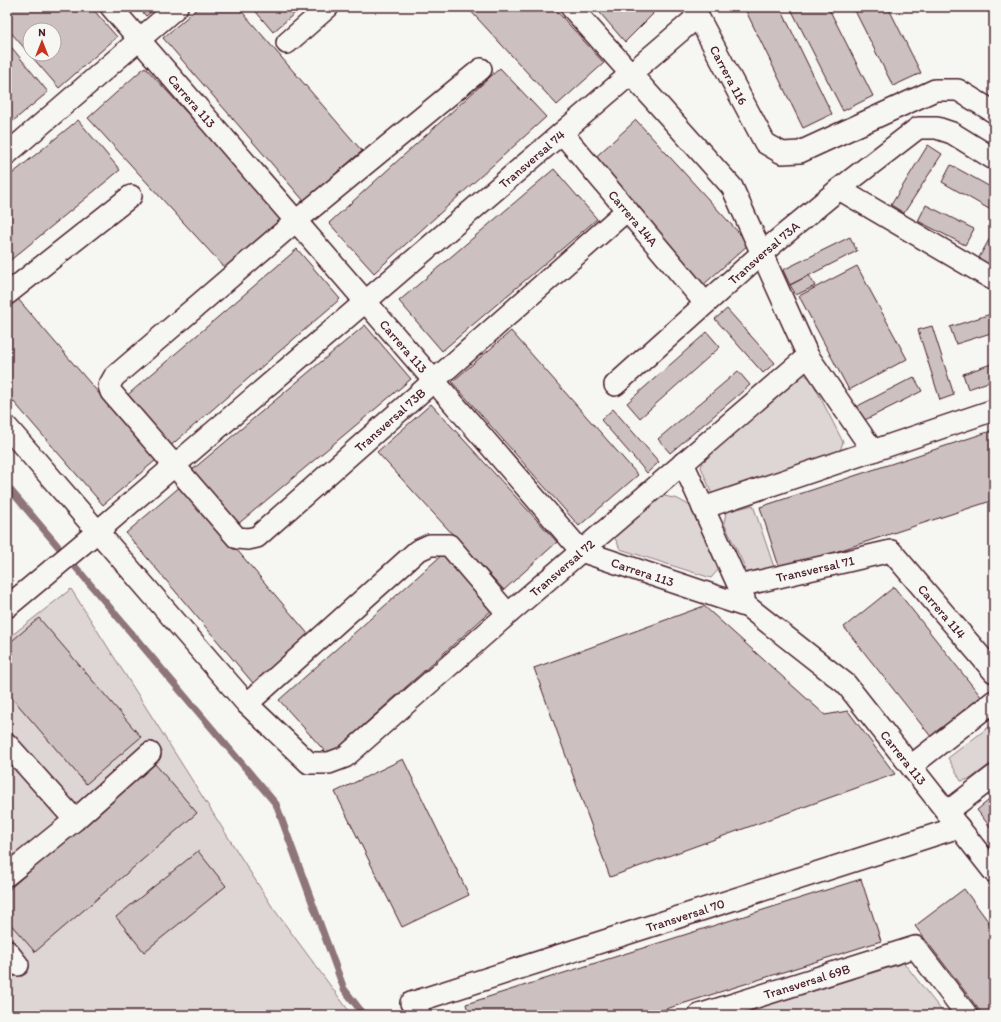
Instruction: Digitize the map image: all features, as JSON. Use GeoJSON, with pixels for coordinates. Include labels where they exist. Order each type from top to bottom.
{"type":"FeatureCollection","features":[{"type":"Feature","properties":{"kind":"street","name":"Carrera 113"},"geometry":{"type":"LineString","coordinates":[[111,7],[581,551],[748,608],[846,684],[994,872]]}},
{"type":"Feature","properties":{"kind":"street"},"geometry":{"type":"LineString","coordinates":[[7,154],[177,7]]}},
{"type":"Feature","properties":{"kind":"street"},"geometry":{"type":"LineString","coordinates":[[287,43],[328,7]]}},
{"type":"Feature","properties":{"kind":"street"},"geometry":{"type":"LineString","coordinates":[[571,7],[732,187],[808,356],[873,450]]}},
{"type":"Feature","properties":{"kind":"street","name":"Transversal 74"},"geometry":{"type":"LineString","coordinates":[[10,598],[54,567],[93,535],[365,302],[541,141],[562,133],[631,74],[696,12]]}},
{"type":"Feature","properties":{"kind":"street","name":"Carrera 116"},"geometry":{"type":"LineString","coordinates":[[696,12],[765,143],[782,153],[800,152],[935,90],[958,90],[994,112]]}},
{"type":"Feature","properties":{"kind":"street"},"geometry":{"type":"LineString","coordinates":[[174,465],[111,392],[109,386],[114,378],[296,221],[481,69]]}},
{"type":"Feature","properties":{"kind":"street","name":"Transversal 73A"},"geometry":{"type":"LineString","coordinates":[[615,385],[762,253],[839,189],[918,128],[936,128],[952,133],[994,159]]}},
{"type":"Feature","properties":{"kind":"street","name":"Carrera 14A"},"geometry":{"type":"LineString","coordinates":[[562,133],[705,303]]}},
{"type":"Feature","properties":{"kind":"street"},"geometry":{"type":"LineString","coordinates":[[839,189],[994,280]]}},
{"type":"Feature","properties":{"kind":"street"},"geometry":{"type":"LineString","coordinates":[[7,294],[131,196]]}},
{"type":"Feature","properties":{"kind":"street","name":"Transversal 73B"},"geometry":{"type":"LineString","coordinates":[[174,465],[237,538],[248,539],[257,537],[627,210]]}},
{"type":"Feature","properties":{"kind":"street","name":"Transversal 72"},"geometry":{"type":"LineString","coordinates":[[247,704],[309,763],[329,763],[345,757],[508,614],[808,356]]}},
{"type":"Feature","properties":{"kind":"street"},"geometry":{"type":"LineString","coordinates":[[703,508],[994,410]]}},
{"type":"Feature","properties":{"kind":"street"},"geometry":{"type":"LineString","coordinates":[[7,427],[93,535],[247,704],[417,551],[430,545],[449,545],[508,614]]}},
{"type":"Feature","properties":{"kind":"street","name":"Carrera 113"},"geometry":{"type":"LineString","coordinates":[[683,463],[748,608]]}},
{"type":"Feature","properties":{"kind":"street","name":"Transversal 71"},"geometry":{"type":"LineString","coordinates":[[739,586],[891,551]]}},
{"type":"Feature","properties":{"kind":"street","name":"Carrera 114"},"geometry":{"type":"LineString","coordinates":[[891,551],[994,672]]}},
{"type":"Feature","properties":{"kind":"street"},"geometry":{"type":"LineString","coordinates":[[911,766],[994,701]]}},
{"type":"Feature","properties":{"kind":"street"},"geometry":{"type":"LineString","coordinates":[[8,747],[75,820]]}},
{"type":"Feature","properties":{"kind":"street"},"geometry":{"type":"LineString","coordinates":[[7,874],[75,820],[150,753]]}},
{"type":"Feature","properties":{"kind":"street","name":"Transversal 70"},"geometry":{"type":"LineString","coordinates":[[415,1009],[953,819],[994,776]]}},
{"type":"Feature","properties":{"kind":"street","name":"Transversal 69B"},"geometry":{"type":"LineString","coordinates":[[699,1015],[915,947],[966,1015]]}},
{"type":"Feature","properties":{"kind":"shaded area"},"geometry":{"type":"Polygon","coordinates":[[[799,371],[811,379],[843,442],[839,454],[713,497],[701,467],[706,450],[799,371]]]}},
{"type":"Feature","properties":{"kind":"shaded area"},"geometry":{"type":"Polygon","coordinates":[[[660,495],[678,499],[694,508],[718,570],[711,578],[620,549],[613,534],[660,495]]]}},
{"type":"Feature","properties":{"kind":"shaded area"},"geometry":{"type":"Polygon","coordinates":[[[753,505],[775,570],[751,580],[724,523],[726,512],[753,505]]]}},
{"type":"Feature","properties":{"kind":"shaded area"},"geometry":{"type":"Polygon","coordinates":[[[71,589],[273,908],[352,1015],[7,1015],[7,639],[71,589]]]}},
{"type":"Feature","properties":{"kind":"shaded area"},"geometry":{"type":"Polygon","coordinates":[[[994,723],[994,761],[970,779],[961,781],[948,758],[994,723]]]}},
{"type":"Feature","properties":{"kind":"shaded area"},"geometry":{"type":"Polygon","coordinates":[[[904,963],[945,1015],[737,1015],[904,963]]]}},
{"type":"Feature","properties":{"kind":"building"},"geometry":{"type":"Polygon","coordinates":[[[7,7],[91,7],[117,37],[59,88],[36,62],[62,62],[62,22],[22,22],[22,45],[7,28],[7,7]]]}},
{"type":"Feature","properties":{"kind":"building"},"geometry":{"type":"Polygon","coordinates":[[[138,7],[157,7],[146,16],[138,7]]]}},
{"type":"Feature","properties":{"kind":"building"},"geometry":{"type":"Polygon","coordinates":[[[199,7],[238,7],[362,151],[304,201],[163,38],[199,7]]]}},
{"type":"Feature","properties":{"kind":"building"},"geometry":{"type":"Polygon","coordinates":[[[252,7],[302,7],[273,32],[252,7]]]}},
{"type":"Feature","properties":{"kind":"building"},"geometry":{"type":"Polygon","coordinates":[[[467,7],[553,7],[604,63],[557,105],[467,7]]]}},
{"type":"Feature","properties":{"kind":"building"},"geometry":{"type":"Polygon","coordinates":[[[595,7],[649,7],[653,14],[625,42],[595,7]]]}},
{"type":"Feature","properties":{"kind":"building"},"geometry":{"type":"Polygon","coordinates":[[[744,7],[780,7],[832,114],[803,128],[744,7]]]}},
{"type":"Feature","properties":{"kind":"building"},"geometry":{"type":"Polygon","coordinates":[[[790,7],[828,7],[873,96],[843,111],[790,7]]]}},
{"type":"Feature","properties":{"kind":"building"},"geometry":{"type":"Polygon","coordinates":[[[853,7],[888,7],[921,73],[893,86],[853,7]]]}},
{"type":"Feature","properties":{"kind":"building"},"geometry":{"type":"Polygon","coordinates":[[[8,43],[48,92],[7,126],[8,43]]]}},
{"type":"Feature","properties":{"kind":"building"},"geometry":{"type":"Polygon","coordinates":[[[145,67],[283,218],[226,269],[88,118],[145,67]]]}},
{"type":"Feature","properties":{"kind":"building"},"geometry":{"type":"Polygon","coordinates":[[[500,68],[546,117],[374,273],[329,223],[500,68]]]}},
{"type":"Feature","properties":{"kind":"building"},"geometry":{"type":"Polygon","coordinates":[[[78,120],[120,170],[7,263],[7,178],[78,120]]]}},
{"type":"Feature","properties":{"kind":"building"},"geometry":{"type":"Polygon","coordinates":[[[636,120],[749,244],[702,286],[589,163],[636,120]]]}},
{"type":"Feature","properties":{"kind":"building"},"geometry":{"type":"Polygon","coordinates":[[[928,145],[942,154],[904,213],[891,205],[928,145]]]}},
{"type":"Feature","properties":{"kind":"building"},"geometry":{"type":"Polygon","coordinates":[[[951,165],[994,189],[994,200],[989,209],[942,182],[951,165]]]}},
{"type":"Feature","properties":{"kind":"building"},"geometry":{"type":"Polygon","coordinates":[[[554,169],[597,219],[442,351],[399,301],[554,169]]]}},
{"type":"Feature","properties":{"kind":"building"},"geometry":{"type":"Polygon","coordinates":[[[926,205],[974,229],[965,245],[918,221],[926,205]]]}},
{"type":"Feature","properties":{"kind":"building"},"geometry":{"type":"Polygon","coordinates":[[[994,231],[994,262],[990,268],[977,261],[994,231]]]}},
{"type":"Feature","properties":{"kind":"building"},"geometry":{"type":"Polygon","coordinates":[[[850,237],[857,251],[790,285],[783,270],[850,237]]]}},
{"type":"Feature","properties":{"kind":"building"},"geometry":{"type":"Polygon","coordinates":[[[297,249],[340,299],[168,448],[124,398],[297,249]]]}},
{"type":"Feature","properties":{"kind":"building"},"geometry":{"type":"Polygon","coordinates":[[[857,266],[907,359],[849,390],[799,296],[857,266]]]}},
{"type":"Feature","properties":{"kind":"building"},"geometry":{"type":"Polygon","coordinates":[[[809,275],[815,286],[796,295],[790,285],[809,275]]]}},
{"type":"Feature","properties":{"kind":"building"},"geometry":{"type":"Polygon","coordinates":[[[18,299],[156,460],[103,505],[7,394],[7,308],[18,299]]]}},
{"type":"Feature","properties":{"kind":"building"},"geometry":{"type":"Polygon","coordinates":[[[727,309],[775,363],[763,373],[715,319],[727,309]]]}},
{"type":"Feature","properties":{"kind":"building"},"geometry":{"type":"Polygon","coordinates":[[[994,313],[994,332],[956,344],[950,327],[994,313]]]}},
{"type":"Feature","properties":{"kind":"building"},"geometry":{"type":"Polygon","coordinates":[[[365,325],[411,379],[238,524],[192,470],[365,325]]]}},
{"type":"Feature","properties":{"kind":"building"},"geometry":{"type":"Polygon","coordinates":[[[932,326],[954,395],[940,400],[918,330],[932,326]]]}},
{"type":"Feature","properties":{"kind":"building"},"geometry":{"type":"Polygon","coordinates":[[[511,331],[638,475],[579,526],[452,382],[511,331]]]}},
{"type":"Feature","properties":{"kind":"building"},"geometry":{"type":"Polygon","coordinates":[[[707,332],[720,347],[640,418],[627,403],[707,332]]]}},
{"type":"Feature","properties":{"kind":"building"},"geometry":{"type":"Polygon","coordinates":[[[994,363],[994,380],[968,389],[963,374],[994,363]]]}},
{"type":"Feature","properties":{"kind":"building"},"geometry":{"type":"Polygon","coordinates":[[[738,371],[750,385],[670,453],[658,439],[738,371]]]}},
{"type":"Feature","properties":{"kind":"building"},"geometry":{"type":"Polygon","coordinates":[[[914,377],[922,391],[855,425],[848,411],[914,377]]]}},
{"type":"Feature","properties":{"kind":"building"},"geometry":{"type":"Polygon","coordinates":[[[431,404],[557,542],[504,590],[377,452],[431,404]]]}},
{"type":"Feature","properties":{"kind":"building"},"geometry":{"type":"Polygon","coordinates":[[[613,409],[659,462],[647,473],[601,420],[613,409]]]}},
{"type":"Feature","properties":{"kind":"building"},"geometry":{"type":"Polygon","coordinates":[[[994,430],[994,500],[780,570],[760,507],[994,430]]]}},
{"type":"Feature","properties":{"kind":"building"},"geometry":{"type":"Polygon","coordinates":[[[182,485],[309,635],[253,683],[126,533],[182,485]]]}},
{"type":"Feature","properties":{"kind":"building"},"geometry":{"type":"Polygon","coordinates":[[[443,554],[493,609],[329,756],[279,700],[443,554]]]}},
{"type":"Feature","properties":{"kind":"building"},"geometry":{"type":"Polygon","coordinates":[[[894,587],[982,698],[932,738],[844,627],[894,587]]]}},
{"type":"Feature","properties":{"kind":"building"},"geometry":{"type":"Polygon","coordinates":[[[704,606],[825,715],[848,711],[895,774],[610,877],[534,668],[704,606]]]}},
{"type":"Feature","properties":{"kind":"building"},"geometry":{"type":"Polygon","coordinates":[[[39,618],[141,737],[86,784],[7,692],[7,645],[39,618]]]}},
{"type":"Feature","properties":{"kind":"building"},"geometry":{"type":"Polygon","coordinates":[[[403,759],[469,895],[402,927],[335,792],[403,759]]]}},
{"type":"Feature","properties":{"kind":"building"},"geometry":{"type":"Polygon","coordinates":[[[155,764],[197,813],[35,952],[7,920],[7,891],[155,764]]]}},
{"type":"Feature","properties":{"kind":"building"},"geometry":{"type":"Polygon","coordinates":[[[994,796],[994,832],[977,810],[994,796]]]}},
{"type":"Feature","properties":{"kind":"building"},"geometry":{"type":"Polygon","coordinates":[[[198,851],[226,886],[144,952],[116,917],[198,851]]]}},
{"type":"Feature","properties":{"kind":"building"},"geometry":{"type":"Polygon","coordinates":[[[861,879],[881,941],[647,1015],[469,1015],[466,1004],[861,879]]]}},
{"type":"Feature","properties":{"kind":"building"},"geometry":{"type":"Polygon","coordinates":[[[964,889],[994,929],[994,1015],[983,1015],[915,926],[964,889]]]}},
{"type":"Feature","properties":{"kind":"building"},"geometry":{"type":"Polygon","coordinates":[[[7,965],[15,975],[7,981],[7,965]]]}},
{"type":"Feature","properties":{"kind":"waterway"},"geometry":{"type":"LineString","coordinates":[[7,486],[276,804],[344,989],[364,1015]]}}]}
